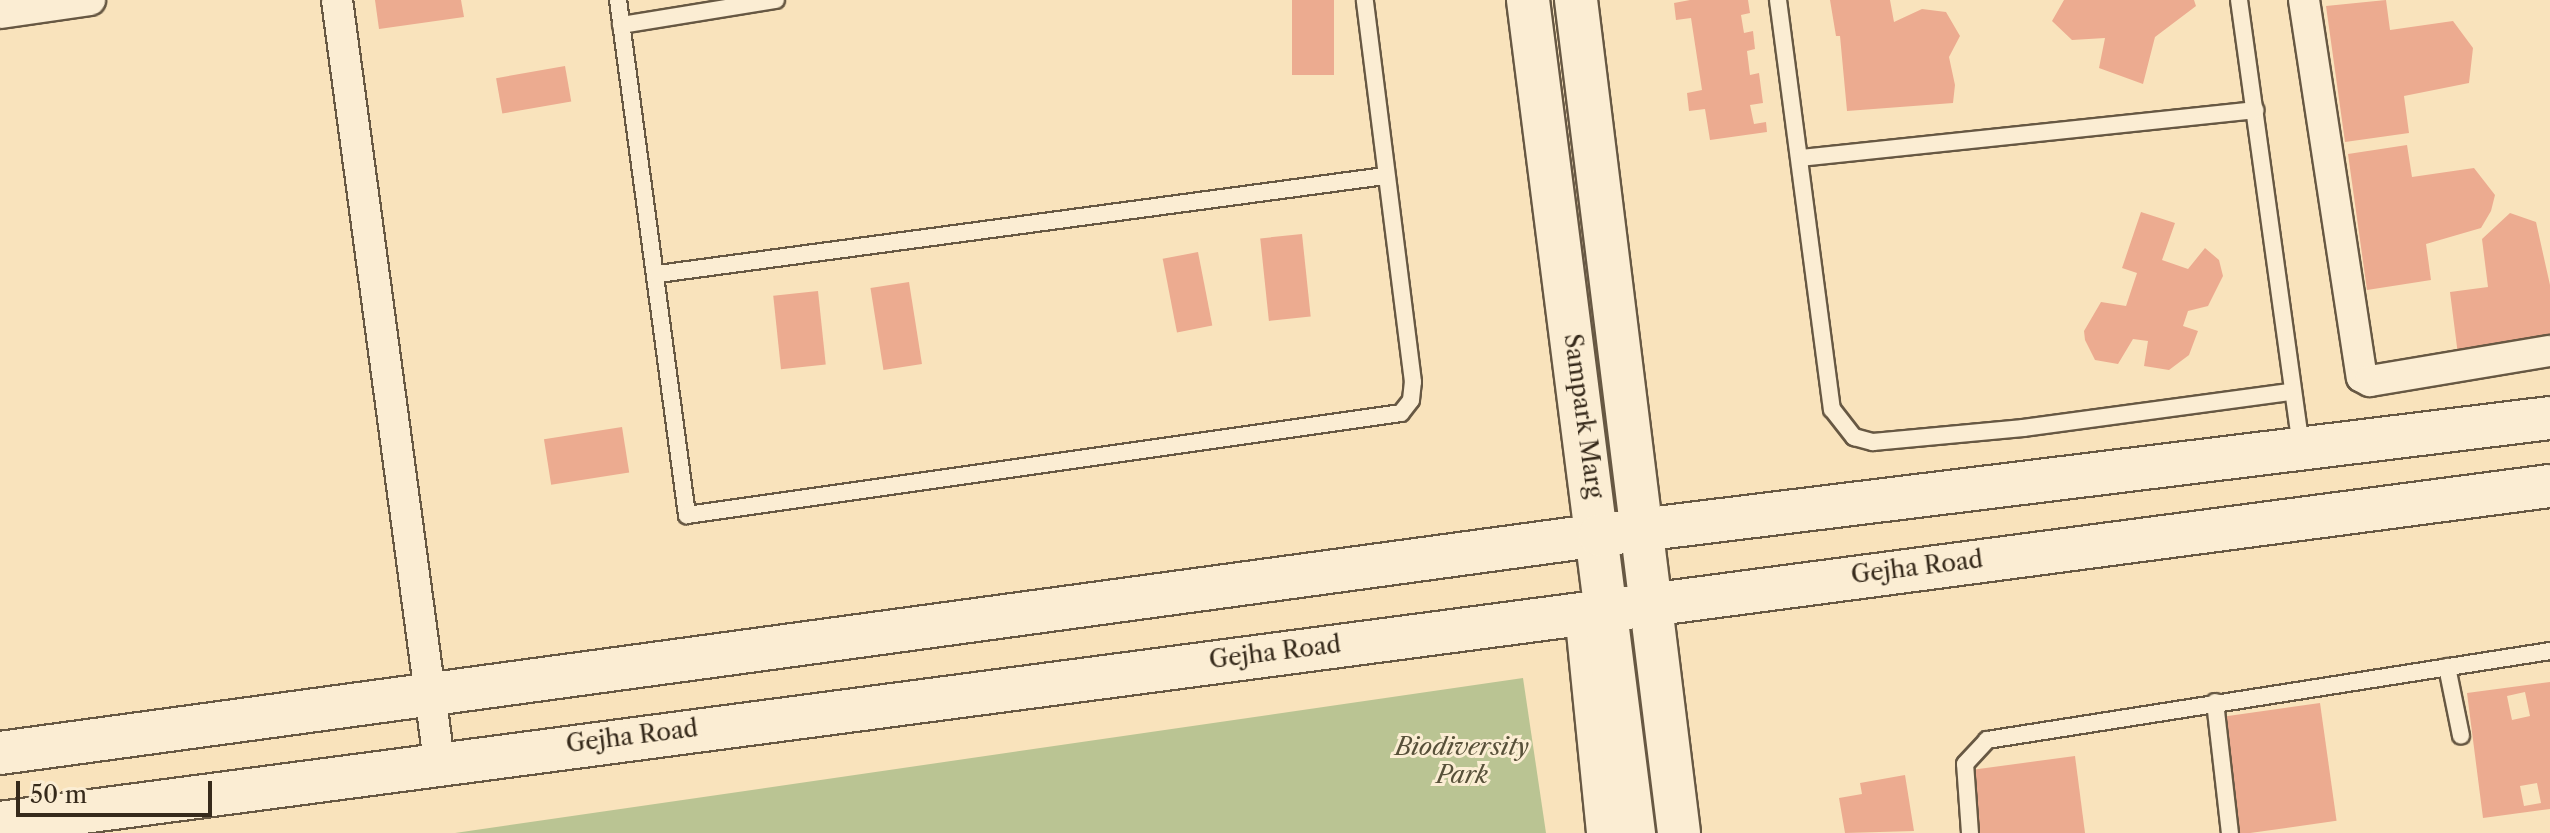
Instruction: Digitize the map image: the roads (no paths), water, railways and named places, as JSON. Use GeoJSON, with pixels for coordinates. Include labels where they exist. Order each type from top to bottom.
{"type":"FeatureCollection","features":[{"type":"Feature","properties":{"kind":"street"},"geometry":{"type":"LineString","coordinates":[[0,13],[90,0]]}},
{"type":"Feature","properties":{"kind":"street"},"geometry":{"type":"LineString","coordinates":[[337,0],[439,761]]}},
{"type":"Feature","properties":{"kind":"street","name":"Sampark Marg"},"geometry":{"type":"LineString","coordinates":[[1528,0],[1600,535],[1594,609],[1634,833]]}},
{"type":"Feature","properties":{"kind":"street","name":"Sampark Marg"},"geometry":{"type":"LineString","coordinates":[[1576,0],[1679,833]]}},
{"type":"Feature","properties":{"kind":"street"},"geometry":{"type":"LineString","coordinates":[[2304,0],[2362,377],[2370,381],[2550,351]]}},
{"type":"Feature","properties":{"kind":"street"},"geometry":{"type":"LineString","coordinates":[[0,753],[1600,535],[2550,418]]}},
{"type":"Feature","properties":{"kind":"street","name":"Gejha Road"},"geometry":{"type":"LineString","coordinates":[[0,823],[439,761],[2550,486]]}},
{"type":"Feature","properties":{"kind":"street"},"geometry":{"type":"LineString","coordinates":[[1594,609],[1602,833]]}},
{"type":"Feature","properties":{"kind":"lane"},"geometry":{"type":"LineString","coordinates":[[618,0],[658,274],[687,515],[1401,413],[1411,400],[1413,382],[1365,0]]}},
{"type":"Feature","properties":{"kind":"lane"},"geometry":{"type":"LineString","coordinates":[[621,25],[776,0]]}},
{"type":"Feature","properties":{"kind":"lane"},"geometry":{"type":"LineString","coordinates":[[1778,0],[1832,409],[1854,437],[1873,442],[2023,428],[2290,392]]}},
{"type":"Feature","properties":{"kind":"lane"},"geometry":{"type":"LineString","coordinates":[[2239,0],[2290,392],[2301,449]]}},
{"type":"Feature","properties":{"kind":"lane"},"geometry":{"type":"LineString","coordinates":[[1800,158],[2255,110]]}},
{"type":"Feature","properties":{"kind":"lane"},"geometry":{"type":"LineString","coordinates":[[658,274],[1385,176]]}},
{"type":"Feature","properties":{"kind":"lane"},"geometry":{"type":"LineString","coordinates":[[1970,833],[1965,764],[1987,740],[2550,651]]}},
{"type":"Feature","properties":{"kind":"lane"},"geometry":{"type":"LineString","coordinates":[[2447,667],[2461,736]]}},
{"type":"Feature","properties":{"kind":"lane"},"geometry":{"type":"LineString","coordinates":[[2215,702],[2230,833]]}},
{"type":"Feature","properties":{"kind":"park label","name":"Biodiversity Park"},"geometry":{"type":"Point","coordinates":[1462,761]}}]}
